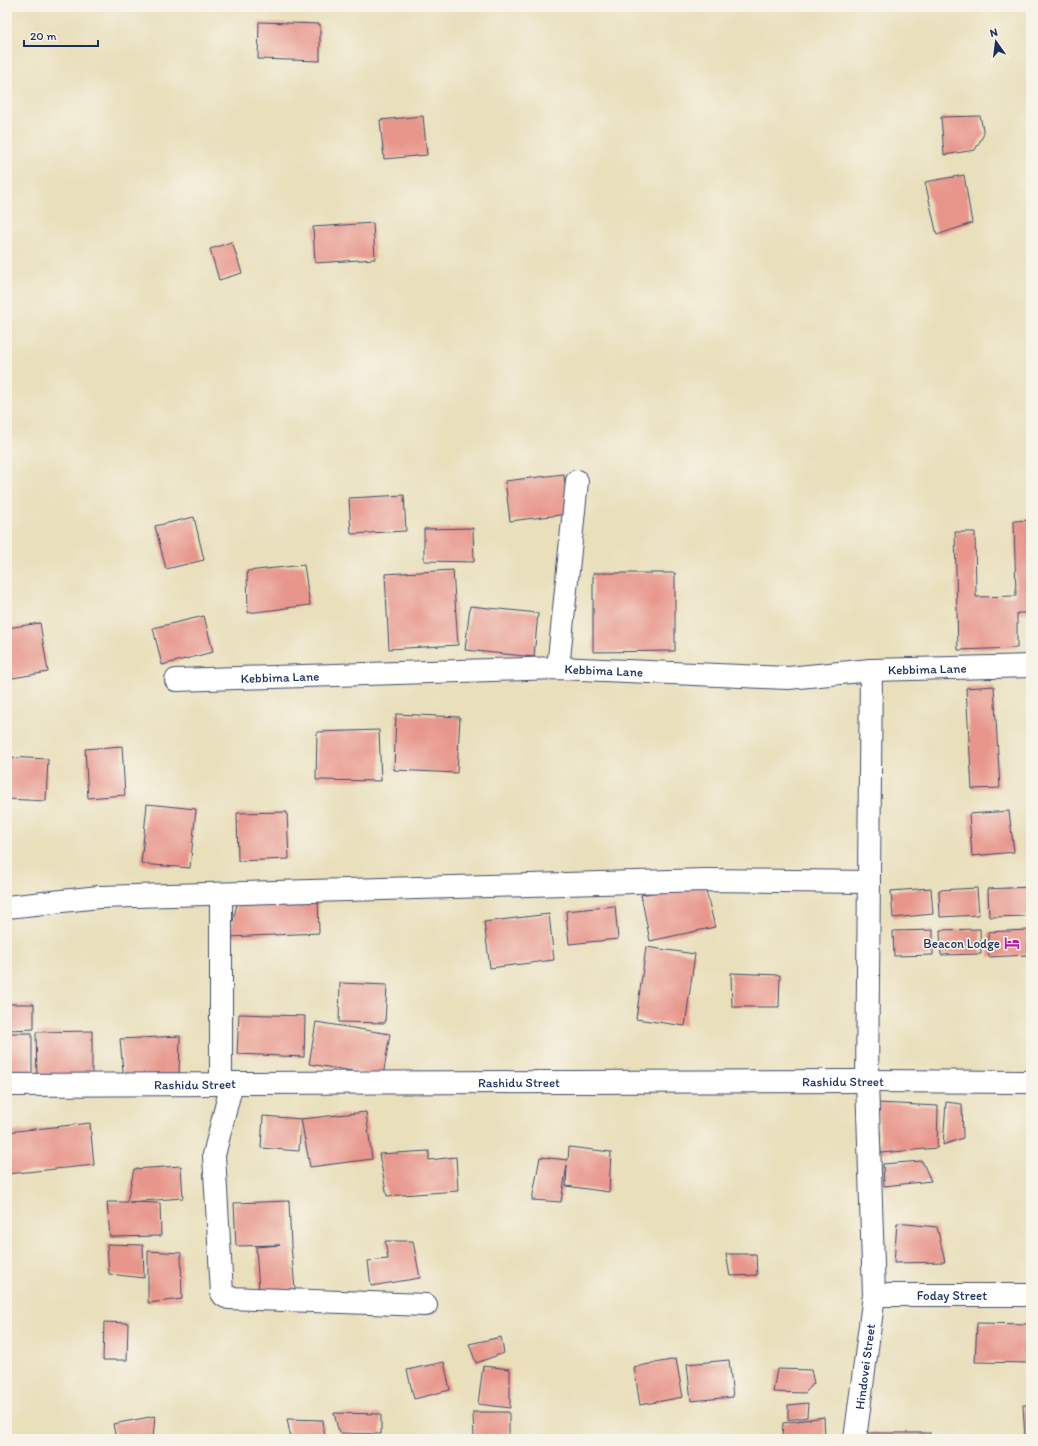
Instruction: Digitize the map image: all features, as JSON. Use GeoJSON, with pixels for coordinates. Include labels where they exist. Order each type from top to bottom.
{"type":"FeatureCollection","features":[{"type":"Feature","properties":{"kind":"street"},"geometry":{"type":"LineString","coordinates":[[558,668],[577,481]]}},
{"type":"Feature","properties":{"kind":"street","name":"Kebbima Lane"},"geometry":{"type":"LineString","coordinates":[[176,680],[558,668],[788,678],[871,670],[1031,666]]}},
{"type":"Feature","properties":{"kind":"street","name":"Hindovei Street"},"geometry":{"type":"LineString","coordinates":[[856,1439],[874,1295],[867,1081],[871,670]]}},
{"type":"Feature","properties":{"kind":"street"},"geometry":{"type":"LineString","coordinates":[[7,907],[99,897],[706,880],[868,882]]}},
{"type":"Feature","properties":{"kind":"street"},"geometry":{"type":"LineString","coordinates":[[222,894],[227,1084],[214,1155],[222,1293],[228,1298],[426,1305]]}},
{"type":"Feature","properties":{"kind":"street","name":"Rashidu Street"},"geometry":{"type":"LineString","coordinates":[[7,1085],[867,1081],[1031,1082]]}},
{"type":"Feature","properties":{"kind":"street","name":"Foday Street"},"geometry":{"type":"LineString","coordinates":[[874,1295],[1031,1295]]}},
{"type":"Feature","properties":{"kind":"building"},"geometry":{"type":"Polygon","coordinates":[[[259,22],[320,24],[320,61],[258,59],[259,22]]]}},
{"type":"Feature","properties":{"kind":"building"},"geometry":{"type":"Polygon","coordinates":[[[423,116],[427,155],[384,159],[380,120],[423,116]]]}},
{"type":"Feature","properties":{"kind":"building"},"geometry":{"type":"Polygon","coordinates":[[[980,116],[984,134],[975,150],[944,155],[941,117],[980,116]]]}},
{"type":"Feature","properties":{"kind":"building"},"geometry":{"type":"Polygon","coordinates":[[[964,175],[972,223],[937,235],[925,182],[964,175]]]}},
{"type":"Feature","properties":{"kind":"building"},"geometry":{"type":"Polygon","coordinates":[[[373,223],[375,259],[315,263],[313,227],[373,223]]]}},
{"type":"Feature","properties":{"kind":"building"},"geometry":{"type":"Polygon","coordinates":[[[232,242],[242,273],[219,280],[210,249],[232,242]]]}},
{"type":"Feature","properties":{"kind":"building"},"geometry":{"type":"Polygon","coordinates":[[[564,474],[568,514],[510,521],[505,481],[564,474]]]}},
{"type":"Feature","properties":{"kind":"building"},"geometry":{"type":"Polygon","coordinates":[[[404,495],[406,531],[351,534],[349,498],[404,495]]]}},
{"type":"Feature","properties":{"kind":"building"},"geometry":{"type":"Polygon","coordinates":[[[194,517],[204,560],[166,569],[155,526],[194,517]]]}},
{"type":"Feature","properties":{"kind":"building"},"geometry":{"type":"Polygon","coordinates":[[[1031,520],[1031,613],[1017,613],[1017,648],[958,650],[955,532],[975,532],[976,597],[1016,596],[1014,521],[1031,520]]]}},
{"type":"Feature","properties":{"kind":"building"},"geometry":{"type":"Polygon","coordinates":[[[473,528],[474,562],[424,561],[424,529],[473,528]]]}},
{"type":"Feature","properties":{"kind":"building"},"geometry":{"type":"Polygon","coordinates":[[[304,565],[310,605],[248,613],[247,571],[304,565]]]}},
{"type":"Feature","properties":{"kind":"building"},"geometry":{"type":"Polygon","coordinates":[[[453,570],[458,645],[389,649],[385,574],[453,570]]]}},
{"type":"Feature","properties":{"kind":"building"},"geometry":{"type":"Polygon","coordinates":[[[593,573],[675,573],[675,651],[593,652],[593,573]]]}},
{"type":"Feature","properties":{"kind":"building"},"geometry":{"type":"Polygon","coordinates":[[[470,606],[538,613],[534,657],[465,650],[470,606]]]}},
{"type":"Feature","properties":{"kind":"building"},"geometry":{"type":"Polygon","coordinates":[[[204,616],[213,652],[162,665],[153,628],[204,616]]]}},
{"type":"Feature","properties":{"kind":"building"},"geometry":{"type":"Polygon","coordinates":[[[40,623],[48,672],[7,679],[7,628],[40,623]]]}},
{"type":"Feature","properties":{"kind":"building"},"geometry":{"type":"Polygon","coordinates":[[[994,686],[1000,788],[972,789],[966,688],[994,686]]]}},
{"type":"Feature","properties":{"kind":"building"},"geometry":{"type":"Polygon","coordinates":[[[396,714],[460,717],[457,773],[394,770],[396,714]]]}},
{"type":"Feature","properties":{"kind":"building"},"geometry":{"type":"Polygon","coordinates":[[[379,730],[381,781],[316,780],[317,732],[379,730]]]}},
{"type":"Feature","properties":{"kind":"building"},"geometry":{"type":"Polygon","coordinates":[[[122,746],[125,795],[88,798],[85,749],[122,746]]]}},
{"type":"Feature","properties":{"kind":"building"},"geometry":{"type":"Polygon","coordinates":[[[7,757],[48,759],[46,801],[7,799],[7,757]]]}},
{"type":"Feature","properties":{"kind":"building"},"geometry":{"type":"Polygon","coordinates":[[[147,804],[196,809],[190,868],[141,864],[147,804]]]}},
{"type":"Feature","properties":{"kind":"building"},"geometry":{"type":"Polygon","coordinates":[[[1009,811],[1014,852],[972,856],[969,814],[1009,811]]]}},
{"type":"Feature","properties":{"kind":"building"},"geometry":{"type":"Polygon","coordinates":[[[287,812],[289,859],[238,861],[237,813],[287,812]]]}},
{"type":"Feature","properties":{"kind":"building"},"geometry":{"type":"Polygon","coordinates":[[[704,883],[715,927],[650,941],[641,895],[704,883]]]}},
{"type":"Feature","properties":{"kind":"building"},"geometry":{"type":"Polygon","coordinates":[[[1030,887],[1031,916],[989,917],[988,889],[1030,887]]]}},
{"type":"Feature","properties":{"kind":"building"},"geometry":{"type":"Polygon","coordinates":[[[931,888],[933,914],[893,918],[891,891],[931,888]]]}},
{"type":"Feature","properties":{"kind":"building"},"geometry":{"type":"Polygon","coordinates":[[[977,888],[979,915],[940,917],[939,890],[977,888]]]}},
{"type":"Feature","properties":{"kind":"building"},"geometry":{"type":"Polygon","coordinates":[[[318,897],[319,933],[229,937],[238,900],[318,897]]]}},
{"type":"Feature","properties":{"kind":"building"},"geometry":{"type":"Polygon","coordinates":[[[615,906],[618,939],[569,944],[566,911],[615,906]]]}},
{"type":"Feature","properties":{"kind":"building"},"geometry":{"type":"Polygon","coordinates":[[[549,914],[554,960],[490,968],[484,922],[549,914]]]}},
{"type":"Feature","properties":{"kind":"building"},"geometry":{"type":"Polygon","coordinates":[[[980,929],[981,954],[941,955],[940,930],[980,929]]]}},
{"type":"Feature","properties":{"kind":"building"},"geometry":{"type":"Polygon","coordinates":[[[933,930],[933,955],[894,956],[893,931],[933,930]]]}},
{"type":"Feature","properties":{"kind":"building"},"geometry":{"type":"Polygon","coordinates":[[[1028,930],[1028,955],[989,957],[988,932],[1028,930]]]}},
{"type":"Feature","properties":{"kind":"building"},"geometry":{"type":"Polygon","coordinates":[[[646,947],[695,954],[685,1026],[636,1019],[646,947]]]}},
{"type":"Feature","properties":{"kind":"building"},"geometry":{"type":"Polygon","coordinates":[[[731,973],[780,975],[779,1007],[732,1007],[731,973]]]}},
{"type":"Feature","properties":{"kind":"building"},"geometry":{"type":"Polygon","coordinates":[[[340,983],[387,985],[385,1023],[339,1022],[340,983]]]}},
{"type":"Feature","properties":{"kind":"building"},"geometry":{"type":"Polygon","coordinates":[[[7,1004],[34,1004],[34,1029],[7,1030],[7,1004]]]}},
{"type":"Feature","properties":{"kind":"building"},"geometry":{"type":"Polygon","coordinates":[[[239,1014],[305,1016],[304,1057],[237,1054],[239,1014]]]}},
{"type":"Feature","properties":{"kind":"building"},"geometry":{"type":"Polygon","coordinates":[[[316,1022],[390,1034],[383,1076],[309,1064],[316,1022]]]}},
{"type":"Feature","properties":{"kind":"building"},"geometry":{"type":"Polygon","coordinates":[[[92,1031],[92,1077],[37,1078],[36,1032],[92,1031]]]}},
{"type":"Feature","properties":{"kind":"building"},"geometry":{"type":"Polygon","coordinates":[[[7,1033],[32,1033],[32,1083],[7,1083],[7,1033]]]}},
{"type":"Feature","properties":{"kind":"building"},"geometry":{"type":"Polygon","coordinates":[[[180,1036],[179,1079],[124,1081],[120,1039],[180,1036]]]}},
{"type":"Feature","properties":{"kind":"building"},"geometry":{"type":"Polygon","coordinates":[[[946,1102],[962,1104],[963,1138],[943,1145],[946,1102]]]}},
{"type":"Feature","properties":{"kind":"building"},"geometry":{"type":"Polygon","coordinates":[[[878,1103],[938,1106],[937,1148],[881,1153],[878,1103]]]}},
{"type":"Feature","properties":{"kind":"building"},"geometry":{"type":"Polygon","coordinates":[[[366,1112],[372,1159],[310,1167],[301,1119],[366,1112]]]}},
{"type":"Feature","properties":{"kind":"building"},"geometry":{"type":"Polygon","coordinates":[[[263,1116],[301,1119],[299,1151],[261,1148],[263,1116]]]}},
{"type":"Feature","properties":{"kind":"building"},"geometry":{"type":"Polygon","coordinates":[[[90,1123],[94,1165],[7,1174],[7,1132],[90,1123]]]}},
{"type":"Feature","properties":{"kind":"building"},"geometry":{"type":"Polygon","coordinates":[[[569,1147],[611,1152],[609,1192],[566,1186],[567,1165],[561,1202],[532,1200],[540,1157],[568,1160],[569,1147]]]}},
{"type":"Feature","properties":{"kind":"building"},"geometry":{"type":"Polygon","coordinates":[[[429,1151],[429,1160],[456,1157],[458,1191],[387,1196],[379,1154],[429,1151]]]}},
{"type":"Feature","properties":{"kind":"building"},"geometry":{"type":"Polygon","coordinates":[[[922,1161],[931,1181],[884,1186],[883,1164],[922,1161]]]}},
{"type":"Feature","properties":{"kind":"building"},"geometry":{"type":"Polygon","coordinates":[[[181,1166],[183,1198],[129,1202],[160,1203],[161,1236],[110,1237],[107,1202],[127,1202],[134,1169],[181,1166]]]}},
{"type":"Feature","properties":{"kind":"building"},"geometry":{"type":"Polygon","coordinates":[[[289,1201],[295,1289],[259,1292],[256,1247],[280,1245],[236,1246],[234,1203],[289,1201]]]}},
{"type":"Feature","properties":{"kind":"building"},"geometry":{"type":"Polygon","coordinates":[[[897,1223],[937,1227],[945,1262],[894,1263],[897,1223]]]}},
{"type":"Feature","properties":{"kind":"building"},"geometry":{"type":"Polygon","coordinates":[[[385,1241],[413,1241],[420,1278],[371,1286],[368,1261],[388,1259],[385,1241]]]}},
{"type":"Feature","properties":{"kind":"building"},"geometry":{"type":"Polygon","coordinates":[[[107,1244],[143,1245],[144,1278],[109,1274],[107,1244]]]}},
{"type":"Feature","properties":{"kind":"building"},"geometry":{"type":"Polygon","coordinates":[[[148,1251],[181,1253],[182,1299],[148,1303],[148,1251]]]}},
{"type":"Feature","properties":{"kind":"building"},"geometry":{"type":"Polygon","coordinates":[[[726,1254],[756,1254],[757,1275],[730,1276],[726,1254]]]}},
{"type":"Feature","properties":{"kind":"building"},"geometry":{"type":"Polygon","coordinates":[[[104,1322],[128,1323],[127,1360],[103,1360],[104,1322]]]}},
{"type":"Feature","properties":{"kind":"building"},"geometry":{"type":"Polygon","coordinates":[[[977,1323],[1031,1324],[1030,1363],[975,1362],[977,1323]]]}},
{"type":"Feature","properties":{"kind":"building"},"geometry":{"type":"Polygon","coordinates":[[[501,1337],[504,1353],[476,1363],[469,1344],[501,1337]]]}},
{"type":"Feature","properties":{"kind":"building"},"geometry":{"type":"Polygon","coordinates":[[[676,1359],[683,1397],[640,1405],[634,1367],[676,1359]]]}},
{"type":"Feature","properties":{"kind":"building"},"geometry":{"type":"Polygon","coordinates":[[[729,1360],[733,1397],[691,1401],[687,1364],[729,1360]]]}},
{"type":"Feature","properties":{"kind":"building"},"geometry":{"type":"Polygon","coordinates":[[[444,1362],[450,1390],[414,1399],[407,1370],[444,1362]]]}},
{"type":"Feature","properties":{"kind":"building"},"geometry":{"type":"Polygon","coordinates":[[[483,1366],[510,1369],[510,1408],[478,1404],[483,1366]]]}},
{"type":"Feature","properties":{"kind":"building"},"geometry":{"type":"Polygon","coordinates":[[[777,1369],[811,1370],[814,1383],[805,1393],[773,1392],[777,1369]]]}},
{"type":"Feature","properties":{"kind":"building"},"geometry":{"type":"Polygon","coordinates":[[[808,1403],[807,1417],[788,1420],[788,1405],[808,1403]]]}},
{"type":"Feature","properties":{"kind":"building"},"geometry":{"type":"Polygon","coordinates":[[[1023,1405],[1031,1405],[1031,1438],[1025,1438],[1023,1405]]]}},
{"type":"Feature","properties":{"kind":"building"},"geometry":{"type":"Polygon","coordinates":[[[473,1412],[509,1412],[509,1439],[474,1439],[473,1412]]]}},
{"type":"Feature","properties":{"kind":"building"},"geometry":{"type":"Polygon","coordinates":[[[334,1413],[381,1414],[381,1434],[339,1433],[334,1413]]]}},
{"type":"Feature","properties":{"kind":"building"},"geometry":{"type":"Polygon","coordinates":[[[155,1416],[153,1439],[116,1439],[113,1424],[155,1416]]]}},
{"type":"Feature","properties":{"kind":"building"},"geometry":{"type":"Polygon","coordinates":[[[824,1417],[825,1439],[782,1439],[783,1423],[824,1417]]]}},
{"type":"Feature","properties":{"kind":"building"},"geometry":{"type":"Polygon","coordinates":[[[287,1419],[323,1420],[325,1439],[291,1439],[287,1419]]]}},
{"type":"Feature","properties":{"kind":"building"},"geometry":{"type":"Polygon","coordinates":[[[867,1433],[930,1433],[930,1439],[867,1439],[867,1433]]]}},
{"type":"Feature","properties":{"kind":"place","name":"Beacon Lodge"},"geometry":{"type":"Point","coordinates":[1012,943]}}]}
